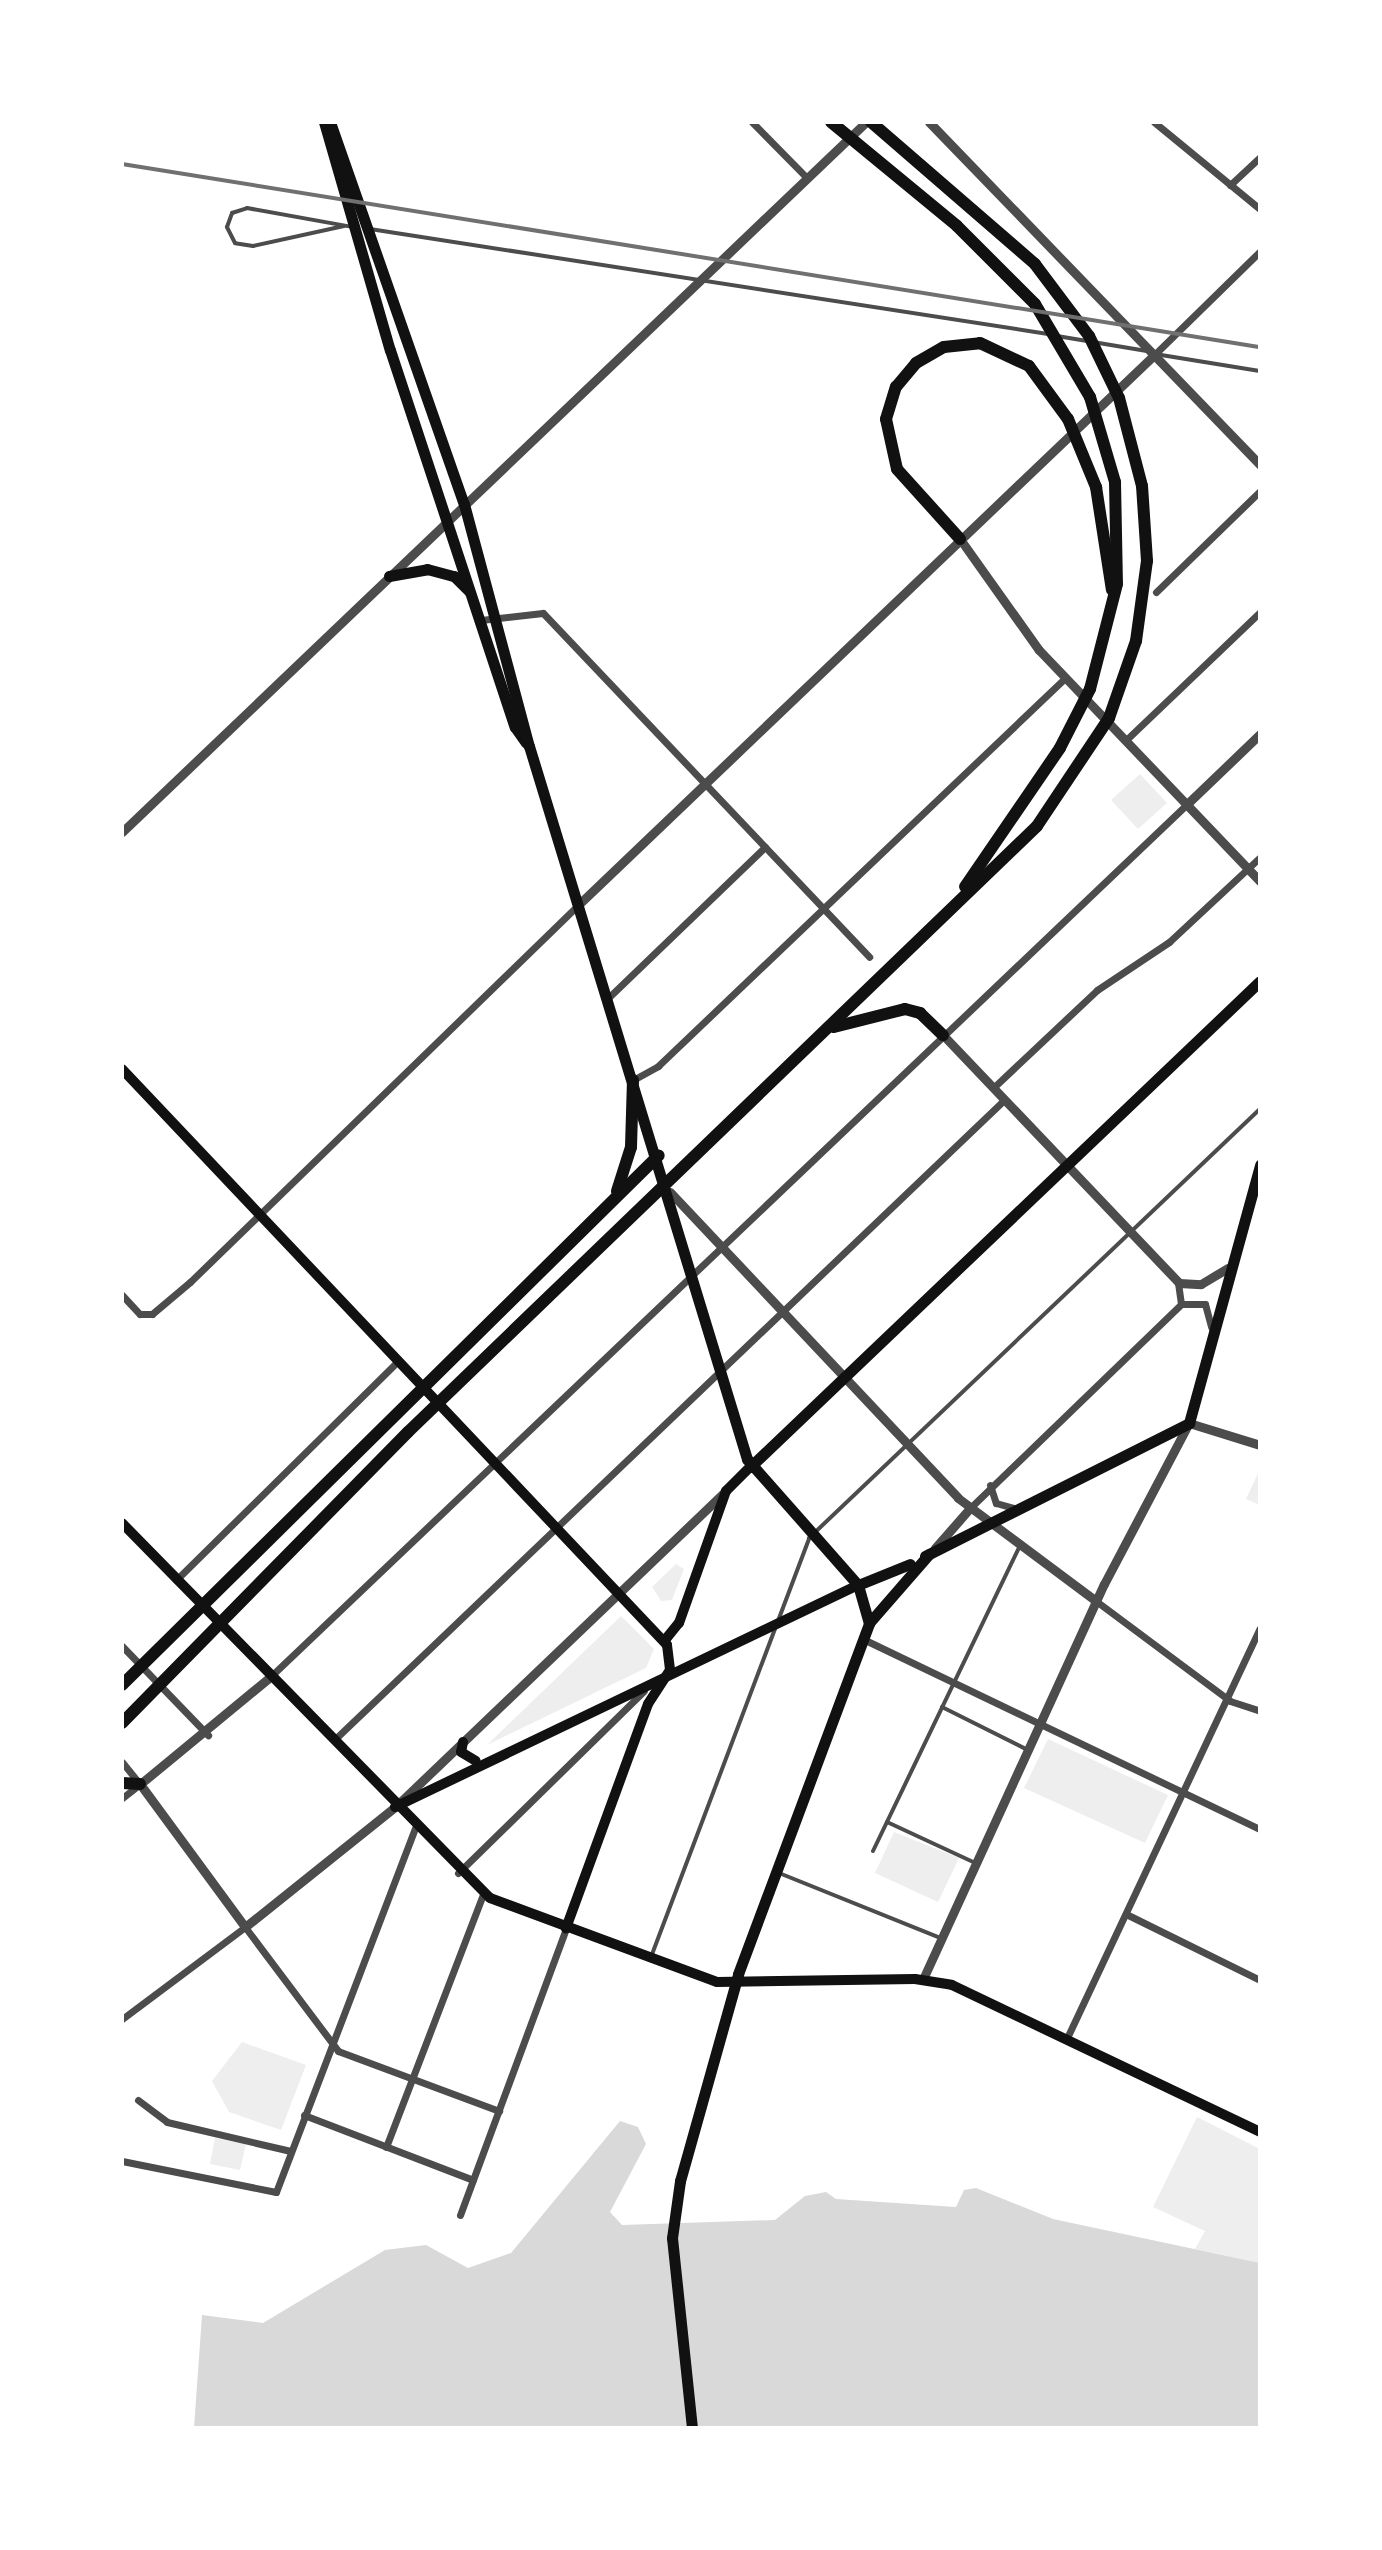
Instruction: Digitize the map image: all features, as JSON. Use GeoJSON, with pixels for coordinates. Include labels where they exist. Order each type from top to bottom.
{"type":"FeatureCollection","features":[{"type":"Feature","properties":{"kind":"highway"},"geometry":{"type":"LineString","coordinates":[[122,1723],[330,1508],[945,911],[1071,729],[1114,605],[1115,482],[1098,417],[1066,348],[990,256],[831,122]]}},
{"type":"Feature","properties":{"kind":"highway"},"geometry":{"type":"LineString","coordinates":[[122,1723],[397,1443],[1029,834],[1074,780],[1122,688],[1146,573],[1136,452],[1089,336],[1019,247],[868,122]]}},
{"type":"Feature","properties":{"kind":"highway"},"geometry":{"type":"LineString","coordinates":[[960,539],[905,481],[888,445],[891,398],[918,361],[949,345],[984,344],[1018,358],[1041,379],[1091,471],[1114,605]]}},
{"type":"Feature","properties":{"kind":"highway"},"geometry":{"type":"LineString","coordinates":[[809,1046],[843,1022],[898,1009],[920,1013],[943,1035]]}},
{"type":"Feature","properties":{"kind":"highway"},"geometry":{"type":"LineString","coordinates":[[599,1215],[626,1170],[633,1080]]}},
{"type":"Feature","properties":{"kind":"highway"},"geometry":{"type":"LineString","coordinates":[[122,1685],[439,1367],[659,1155]]}},
{"type":"Feature","properties":{"kind":"highway"},"geometry":{"type":"LineString","coordinates":[[122,1783],[140,1784]]}},
{"type":"Feature","properties":{"kind":"main road"},"geometry":{"type":"LineString","coordinates":[[324,122],[348,226],[515,727],[529,746]]}},
{"type":"Feature","properties":{"kind":"main road"},"geometry":{"type":"LineString","coordinates":[[330,122],[464,504],[498,616],[529,746],[577,906],[659,1155],[750,1467],[858,1585],[869,1623]]}},
{"type":"Feature","properties":{"kind":"main road"},"geometry":{"type":"LineString","coordinates":[[389,576],[443,572],[472,595]]}},
{"type":"Feature","properties":{"kind":"main road"},"geometry":{"type":"LineString","coordinates":[[665,1640],[679,1623],[726,1491],[1260,981]]}},
{"type":"Feature","properties":{"kind":"main road"},"geometry":{"type":"LineString","coordinates":[[122,1069],[397,1362],[559,1524],[665,1640],[670,1670],[648,1704],[566,1928]]}},
{"type":"Feature","properties":{"kind":"main road"},"geometry":{"type":"LineString","coordinates":[[395,1807],[479,1761],[776,1620],[929,1554],[1013,1508],[1189,1423],[1211,1329],[1260,1165]]}},
{"type":"Feature","properties":{"kind":"main road"},"geometry":{"type":"LineString","coordinates":[[122,1523],[458,1873],[483,1894],[650,1960],[735,1984],[923,1979],[1066,2040],[1260,2132]]}},
{"type":"Feature","properties":{"kind":"main road"},"geometry":{"type":"LineString","coordinates":[[692,2428],[672,2238],[677,2193],[735,1984],[869,1623],[929,1554]]}},
{"type":"Feature","properties":{"kind":"main road"},"geometry":{"type":"LineString","coordinates":[[463,1742],[461,1752],[479,1761]]}},
{"type":"Feature","properties":{"kind":"street"},"geometry":{"type":"LineString","coordinates":[[752,122],[807,178]]}},
{"type":"Feature","properties":{"kind":"street"},"geometry":{"type":"LineString","coordinates":[[122,832],[868,122]]}},
{"type":"Feature","properties":{"kind":"street"},"geometry":{"type":"LineString","coordinates":[[929,122],[1260,465]]}},
{"type":"Feature","properties":{"kind":"street"},"geometry":{"type":"LineString","coordinates":[[1154,122],[1260,209]]}},
{"type":"Feature","properties":{"kind":"street"},"geometry":{"type":"LineString","coordinates":[[1230,185],[1260,157]]}},
{"type":"Feature","properties":{"kind":"street"},"geometry":{"type":"LineString","coordinates":[[122,1295],[140,1314],[152,1314],[1260,251]]}},
{"type":"Feature","properties":{"kind":"street"},"geometry":{"type":"LineString","coordinates":[[1156,592],[1260,491]]}},
{"type":"Feature","properties":{"kind":"street"},"geometry":{"type":"LineString","coordinates":[[960,539],[1065,678],[1260,881]]}},
{"type":"Feature","properties":{"kind":"street"},"geometry":{"type":"LineString","coordinates":[[1126,740],[1260,612]]}},
{"type":"Feature","properties":{"kind":"street"},"geometry":{"type":"LineString","coordinates":[[481,620],[543,613],[869,957]]}},
{"type":"Feature","properties":{"kind":"street"},"geometry":{"type":"LineString","coordinates":[[633,1080],[658,1066],[1065,678]]}},
{"type":"Feature","properties":{"kind":"street"},"geometry":{"type":"LineString","coordinates":[[122,1798],[208,1735],[1260,734]]}},
{"type":"Feature","properties":{"kind":"street"},"geometry":{"type":"LineString","coordinates":[[608,998],[765,847]]}},
{"type":"Feature","properties":{"kind":"street"},"geometry":{"type":"LineString","coordinates":[[993,1088],[1097,990],[1169,942],[1260,857]]}},
{"type":"Feature","properties":{"kind":"street"},"geometry":{"type":"LineString","coordinates":[[943,1035],[1176,1281],[1181,1304]]}},
{"type":"Feature","properties":{"kind":"street"},"geometry":{"type":"LineString","coordinates":[[332,1741],[1004,1100]]}},
{"type":"Feature","properties":{"kind":"street"},"geometry":{"type":"LineString","coordinates":[[670,1192],[970,1508],[1227,1698],[1260,1711]]}},
{"type":"Feature","properties":{"kind":"street"},"geometry":{"type":"LineString","coordinates":[[1176,1281],[1201,1284],[1228,1268]]}},
{"type":"Feature","properties":{"kind":"street"},"geometry":{"type":"LineString","coordinates":[[929,1554],[990,1485],[1181,1304],[1204,1303],[1211,1329]]}},
{"type":"Feature","properties":{"kind":"street"},"geometry":{"type":"LineString","coordinates":[[176,1580],[397,1362]]}},
{"type":"Feature","properties":{"kind":"street"},"geometry":{"type":"LineString","coordinates":[[923,1979],[938,1937],[1096,1601],[1189,1423],[1260,1445]]}},
{"type":"Feature","properties":{"kind":"street"},"geometry":{"type":"LineString","coordinates":[[990,1485],[996,1503],[1013,1508]]}},
{"type":"Feature","properties":{"kind":"street"},"geometry":{"type":"LineString","coordinates":[[122,2019],[245,1927],[395,1807],[726,1491]]}},
{"type":"Feature","properties":{"kind":"street"},"geometry":{"type":"LineString","coordinates":[[1066,2040],[1260,1628]]}},
{"type":"Feature","properties":{"kind":"street"},"geometry":{"type":"LineString","coordinates":[[863,1639],[1040,1720],[1260,1829]]}},
{"type":"Feature","properties":{"kind":"street"},"geometry":{"type":"LineString","coordinates":[[122,1646],[208,1735]]}},
{"type":"Feature","properties":{"kind":"street"},"geometry":{"type":"LineString","coordinates":[[458,1873],[670,1670]]}},
{"type":"Feature","properties":{"kind":"street"},"geometry":{"type":"LineString","coordinates":[[122,1762],[330,2044],[499,2111]]}},
{"type":"Feature","properties":{"kind":"street"},"geometry":{"type":"LineString","coordinates":[[122,2161],[276,2192],[415,1828]]}},
{"type":"Feature","properties":{"kind":"street"},"geometry":{"type":"LineString","coordinates":[[386,2147],[483,1894]]}},
{"type":"Feature","properties":{"kind":"street"},"geometry":{"type":"LineString","coordinates":[[1126,1914],[1260,1980]]}},
{"type":"Feature","properties":{"kind":"street"},"geometry":{"type":"LineString","coordinates":[[460,2215],[566,1928]]}},
{"type":"Feature","properties":{"kind":"street"},"geometry":{"type":"LineString","coordinates":[[138,2100],[167,2122],[291,2151]]}},
{"type":"Feature","properties":{"kind":"street"},"geometry":{"type":"LineString","coordinates":[[304,2115],[473,2180]]}},
{"type":"Feature","properties":{"kind":"lane"},"geometry":{"type":"LineString","coordinates":[[348,226],[258,246],[231,237],[227,224],[235,211],[276,212],[696,283],[1260,371]]}},
{"type":"Feature","properties":{"kind":"lane"},"geometry":{"type":"LineString","coordinates":[[650,1960],[776,1620],[812,1535],[1260,1109]]}},
{"type":"Feature","properties":{"kind":"lane"},"geometry":{"type":"LineString","coordinates":[[873,1851],[1020,1546]]}},
{"type":"Feature","properties":{"kind":"lane"},"geometry":{"type":"LineString","coordinates":[[942,1707],[1026,1749]]}},
{"type":"Feature","properties":{"kind":"lane"},"geometry":{"type":"LineString","coordinates":[[887,1822],[973,1862]]}},
{"type":"Feature","properties":{"kind":"lane"},"geometry":{"type":"LineString","coordinates":[[777,1872],[938,1937]]}},
{"type":"Feature","properties":{"kind":"shaded area"},"geometry":{"type":"Polygon","coordinates":[[[1140,774],[1167,803],[1138,829],[1111,800],[1140,774]]]}},
{"type":"Feature","properties":{"kind":"shaded area"},"geometry":{"type":"Polygon","coordinates":[[[1260,1469],[1260,1505],[1246,1499],[1260,1469]]]}},
{"type":"Feature","properties":{"kind":"shaded area"},"geometry":{"type":"Polygon","coordinates":[[[676,1564],[684,1569],[672,1600],[661,1601],[652,1587],[676,1564]]]}},
{"type":"Feature","properties":{"kind":"shaded area"},"geometry":{"type":"Polygon","coordinates":[[[621,1616],[654,1649],[646,1668],[487,1745],[621,1616]]]}},
{"type":"Feature","properties":{"kind":"shaded area"},"geometry":{"type":"Polygon","coordinates":[[[1048,1739],[1168,1795],[1145,1843],[1024,1788],[1048,1739]]]}},
{"type":"Feature","properties":{"kind":"shaded area"},"geometry":{"type":"Polygon","coordinates":[[[894,1832],[959,1858],[938,1902],[875,1873],[894,1832]]]}},
{"type":"Feature","properties":{"kind":"shaded area"},"geometry":{"type":"Polygon","coordinates":[[[242,2042],[306,2065],[281,2130],[229,2112],[212,2081],[242,2042]]]}},
{"type":"Feature","properties":{"kind":"shaded area"},"geometry":{"type":"Polygon","coordinates":[[[1197,2117],[1260,2149],[1260,2263],[1195,2249],[1205,2231],[1153,2207],[1197,2117]]]}},
{"type":"Feature","properties":{"kind":"shaded area"},"geometry":{"type":"Polygon","coordinates":[[[620,2121],[638,2127],[646,2144],[610,2212],[622,2225],[775,2220],[805,2196],[826,2192],[836,2199],[956,2207],[964,2190],[976,2188],[1053,2219],[1260,2263],[1260,2428],[194,2428],[202,2315],[263,2323],[385,2250],[426,2245],[468,2268],[511,2253],[620,2121]]]}},
{"type":"Feature","properties":{"kind":"shaded area"},"geometry":{"type":"Polygon","coordinates":[[[215,2138],[246,2144],[240,2170],[210,2164],[215,2138]]]}},
{"type":"Feature","properties":{"kind":"railway"},"geometry":{"type":"LineString","coordinates":[[122,164],[1260,347]]}}]}
